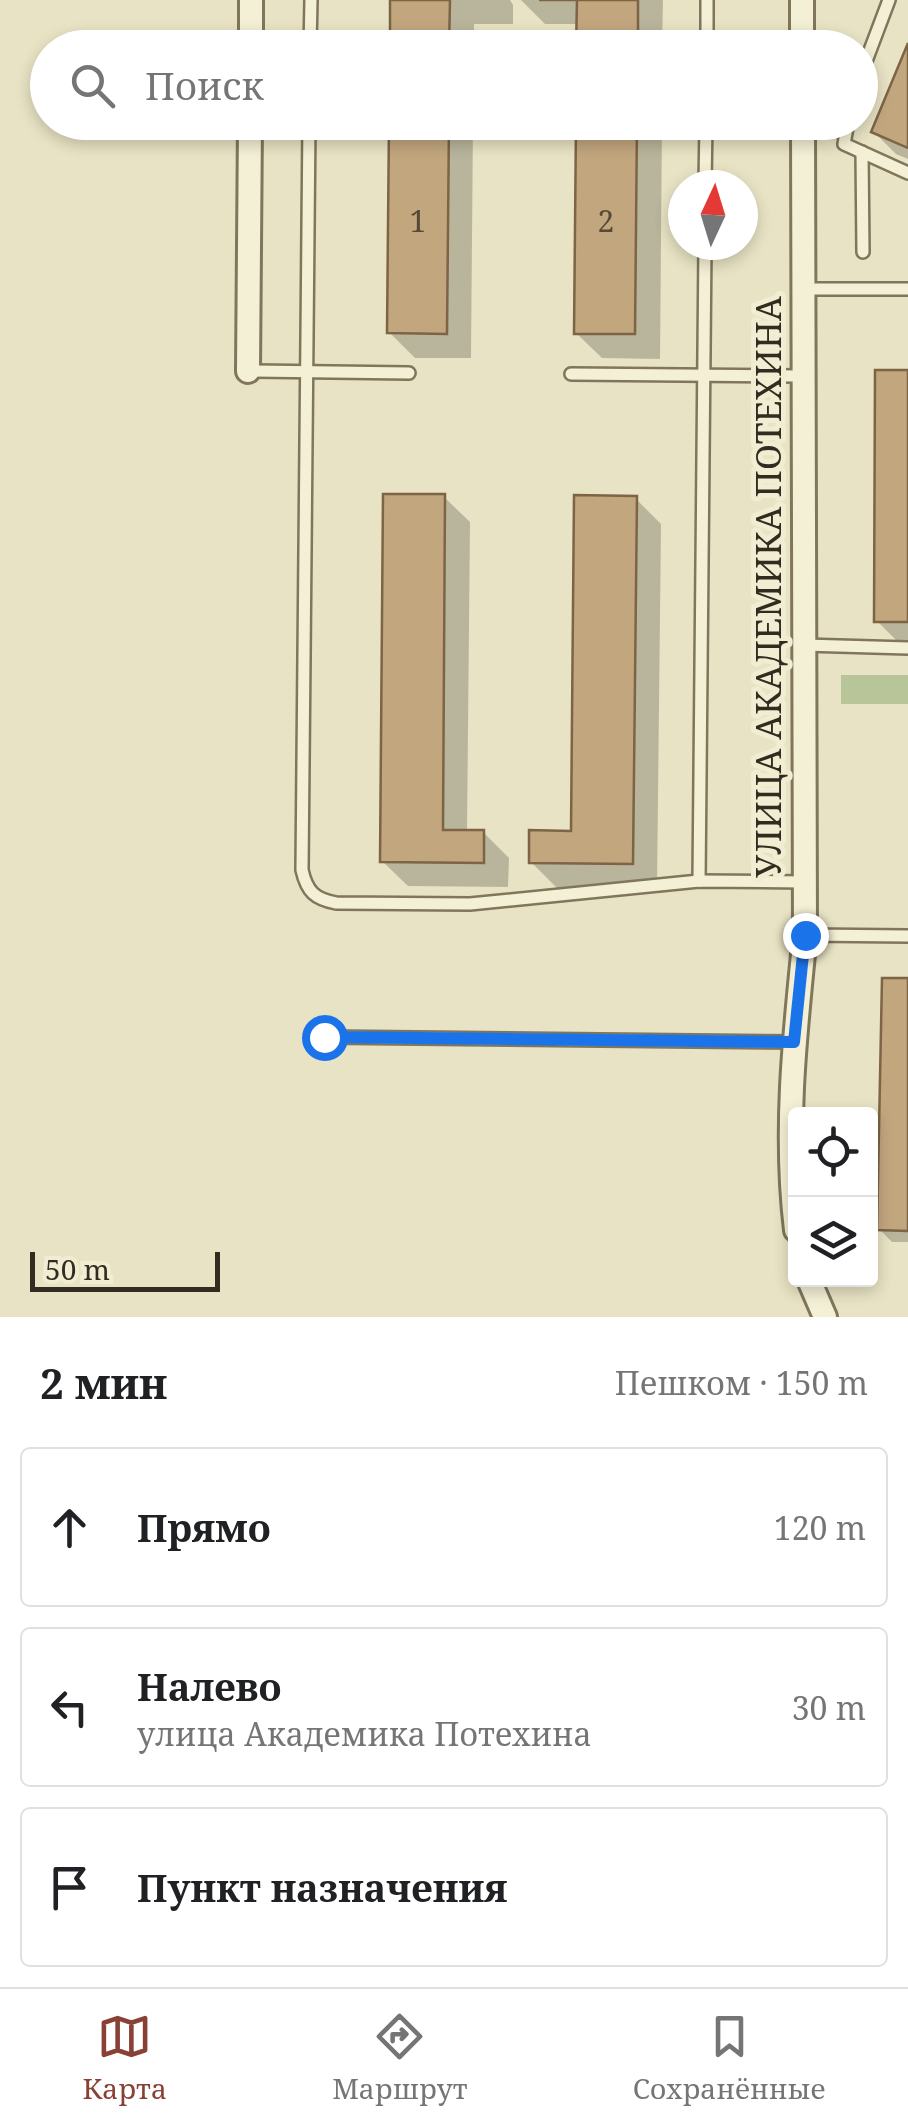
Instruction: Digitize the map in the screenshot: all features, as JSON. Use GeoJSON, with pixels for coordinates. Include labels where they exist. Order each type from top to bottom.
{"type":"FeatureCollection","features":[{"type":"Feature","properties":{"kind":"street"},"geometry":{"type":"LineString","coordinates":[[251,30],[252,0]]}},
{"type":"Feature","properties":{"kind":"street"},"geometry":{"type":"LineString","coordinates":[[802,0],[802,30]]}},
{"type":"Feature","properties":{"kind":"street"},"geometry":{"type":"LineString","coordinates":[[248,372],[250,140]]}},
{"type":"Feature","properties":{"kind":"street","name":"УЛИЦА АКАДЕМИКА ПОТЕХИНА"},"geometry":{"type":"LineString","coordinates":[[792,1197],[789,1173],[794,1042],[805,935],[803,140]]}},
{"type":"Feature","properties":{"kind":"street"},"geometry":{"type":"LineString","coordinates":[[812,1287],[825,1317]]}},
{"type":"Feature","properties":{"kind":"lane"},"geometry":{"type":"LineString","coordinates":[[310,0],[310,30]]}},
{"type":"Feature","properties":{"kind":"lane"},"geometry":{"type":"LineString","coordinates":[[706,30],[707,0]]}},
{"type":"Feature","properties":{"kind":"lane"},"geometry":{"type":"LineString","coordinates":[[877,30],[888,0]]}},
{"type":"Feature","properties":{"kind":"lane"},"geometry":{"type":"LineString","coordinates":[[310,140],[302,870],[306,887],[319,899],[336,903],[470,904],[699,880],[805,882]]}},
{"type":"Feature","properties":{"kind":"lane"},"geometry":{"type":"LineString","coordinates":[[705,170],[706,140]]}},
{"type":"Feature","properties":{"kind":"lane"},"geometry":{"type":"LineString","coordinates":[[845,140],[844,144],[908,173]]}},
{"type":"Feature","properties":{"kind":"lane"},"geometry":{"type":"LineString","coordinates":[[862,152],[862,252]]}},
{"type":"Feature","properties":{"kind":"lane"},"geometry":{"type":"LineString","coordinates":[[699,880],[705,260]]}},
{"type":"Feature","properties":{"kind":"lane"},"geometry":{"type":"LineString","coordinates":[[803,288],[908,289]]}},
{"type":"Feature","properties":{"kind":"lane"},"geometry":{"type":"LineString","coordinates":[[248,372],[409,373]]}},
{"type":"Feature","properties":{"kind":"lane"},"geometry":{"type":"LineString","coordinates":[[571,374],[804,376]]}},
{"type":"Feature","properties":{"kind":"lane"},"geometry":{"type":"LineString","coordinates":[[804,645],[908,648]]}},
{"type":"Feature","properties":{"kind":"lane"},"geometry":{"type":"LineString","coordinates":[[805,935],[908,936]]}},
{"type":"Feature","properties":{"kind":"lane"},"geometry":{"type":"LineString","coordinates":[[324,1037],[794,1042]]}},
{"type":"Feature","properties":{"kind":"green space"},"geometry":{"type":"Polygon","coordinates":[[[841,675],[908,675],[908,704],[841,704],[841,675]]]}},
{"type":"Feature","properties":{"kind":"building"},"geometry":{"type":"Polygon","coordinates":[[[390,0],[450,0],[449,30],[390,30],[390,0]]]}},
{"type":"Feature","properties":{"kind":"building"},"geometry":{"type":"Polygon","coordinates":[[[577,0],[638,0],[638,30],[576,30],[577,0]]]}},
{"type":"Feature","properties":{"kind":"building"},"geometry":{"type":"Polygon","coordinates":[[[908,43],[908,148],[878,135],[878,115],[908,43]]]}},
{"type":"Feature","properties":{"kind":"building"},"geometry":{"type":"Polygon","coordinates":[[[389,140],[449,140],[447,334],[387,333],[389,140]]]}},
{"type":"Feature","properties":{"kind":"building"},"geometry":{"type":"Polygon","coordinates":[[[576,140],[637,140],[635,334],[574,334],[576,140]]]}},
{"type":"Feature","properties":{"kind":"building"},"geometry":{"type":"Polygon","coordinates":[[[875,370],[908,370],[908,622],[874,622],[875,370]]]}},
{"type":"Feature","properties":{"kind":"building"},"geometry":{"type":"Polygon","coordinates":[[[383,494],[445,494],[443,830],[484,830],[484,863],[380,862],[383,494]]]}},
{"type":"Feature","properties":{"kind":"building"},"geometry":{"type":"Polygon","coordinates":[[[574,495],[637,496],[633,864],[529,863],[529,830],[571,831],[574,495]]]}},
{"type":"Feature","properties":{"kind":"building"},"geometry":{"type":"Polygon","coordinates":[[[882,978],[908,978],[908,1231],[878,1230],[882,978]]]}},
{"type":"Feature","properties":{"kind":"route"},"geometry":{"type":"LineString","coordinates":[[324,1037],[794,1042],[805,935]]}}]}
